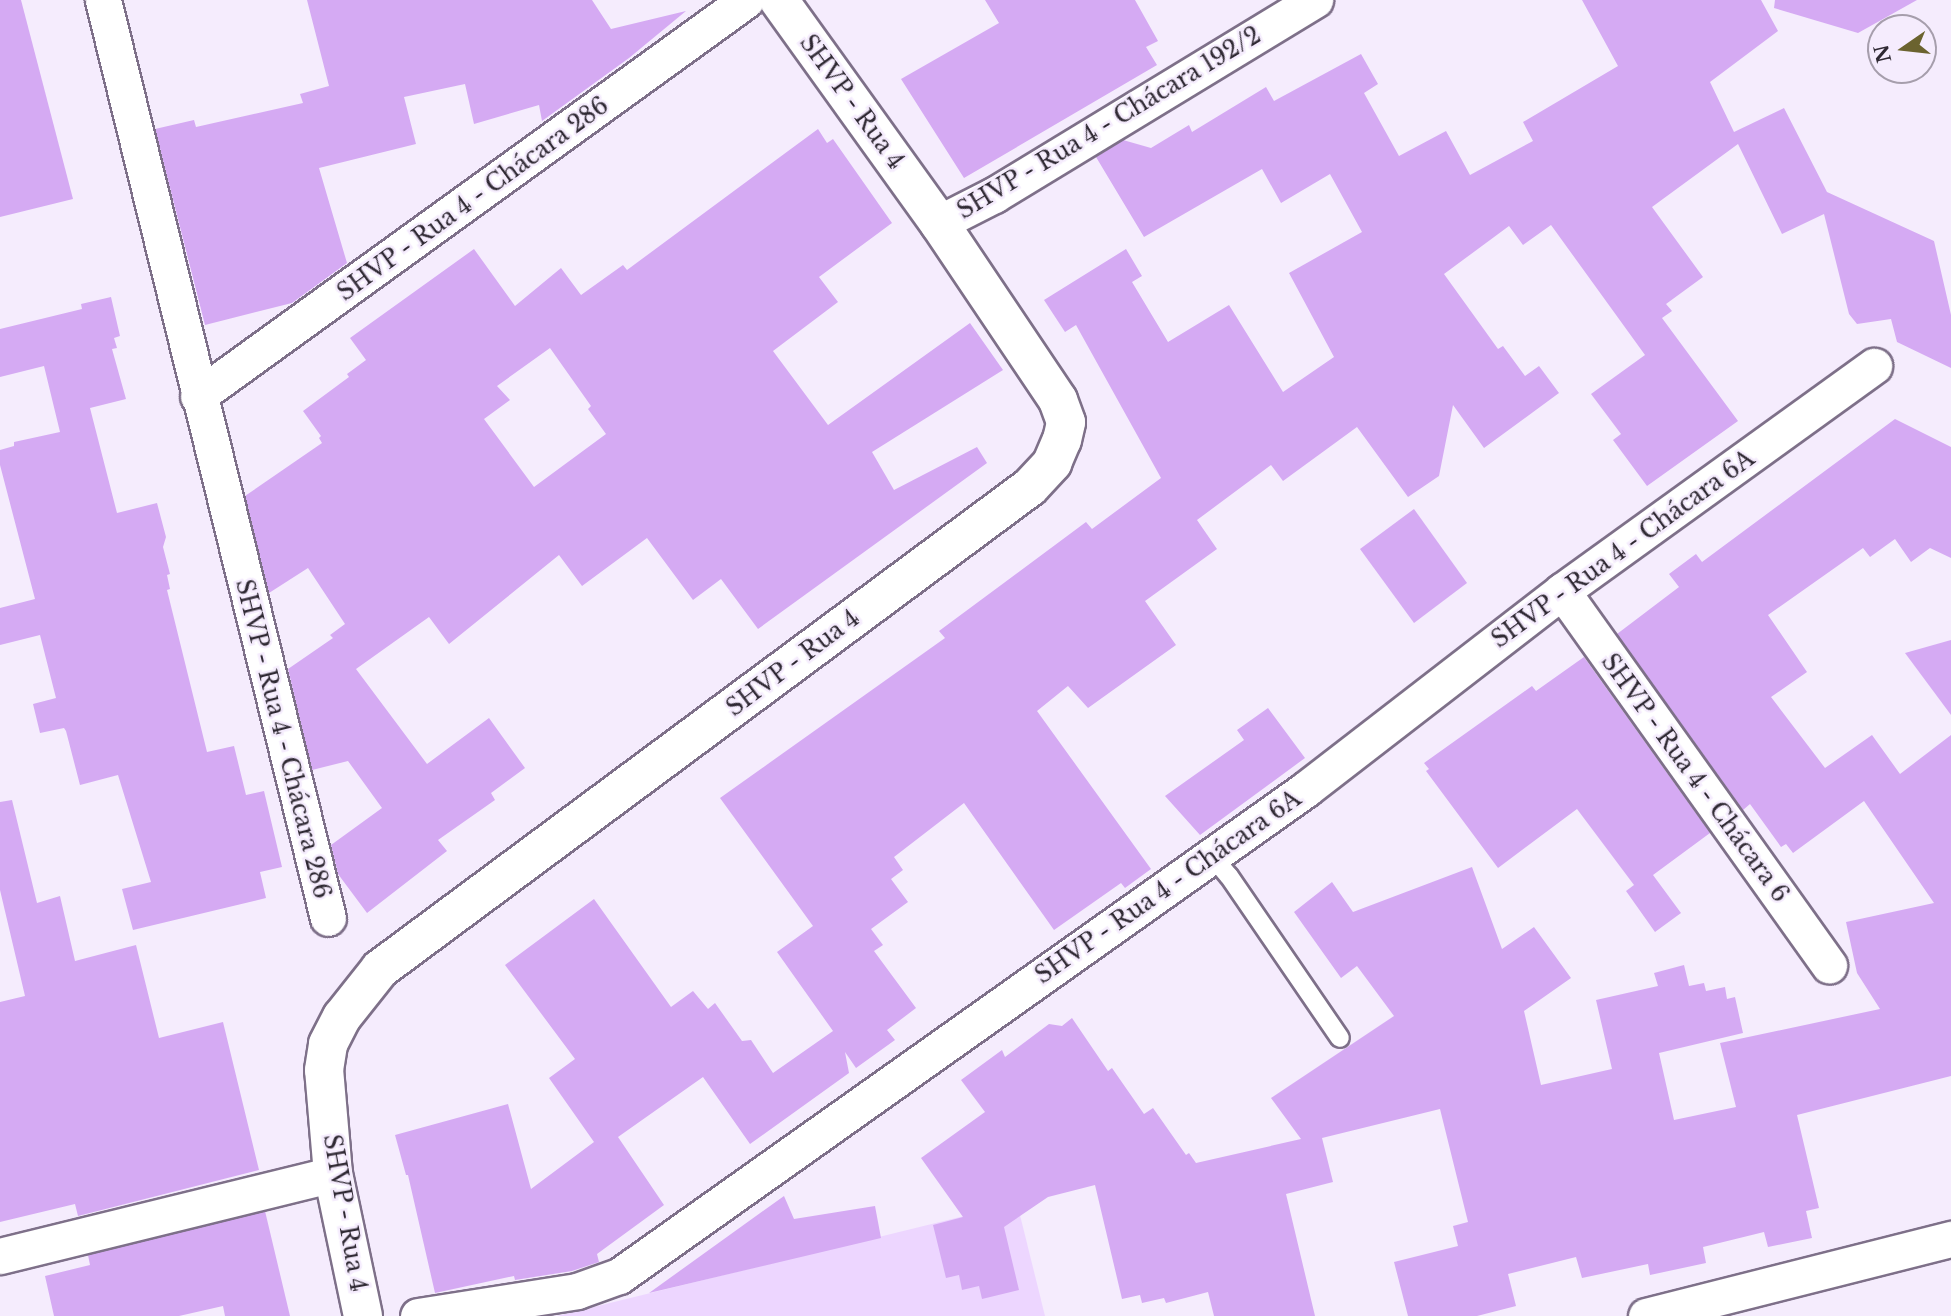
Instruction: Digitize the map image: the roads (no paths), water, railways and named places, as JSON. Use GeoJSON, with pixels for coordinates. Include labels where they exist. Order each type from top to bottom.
{"type":"FeatureCollection","features":[{"type":"Feature","properties":{"kind":"street","name":"SHVP - Rua 4 - Chácara 286"},"geometry":{"type":"LineString","coordinates":[[103,0],[328,918]]}},
{"type":"Feature","properties":{"kind":"street","name":"SHVP - Rua 4 - Chácara 286"},"geometry":{"type":"LineString","coordinates":[[198,396],[746,0]]}},
{"type":"Feature","properties":{"kind":"street","name":"SHVP - Rua 4"},"geometry":{"type":"LineString","coordinates":[[363,1316],[334,1174],[324,1070],[328,1044],[342,1017],[380,969],[1030,487],[1052,463],[1066,422],[1058,400],[939,223],[779,0]]}},
{"type":"Feature","properties":{"kind":"street","name":"SHVP - Rua 4 - Chácara 192/2"},"geometry":{"type":"LineString","coordinates":[[939,223],[994,194],[1315,0]]}},
{"type":"Feature","properties":{"kind":"street","name":"SHVP - Rua 4 - Chácara 6A"},"geometry":{"type":"LineString","coordinates":[[418,1316],[577,1291],[619,1276],[1306,789],[1562,591],[1874,366]]}},
{"type":"Feature","properties":{"kind":"street","name":"SHVP - Rua 4 - Chácara 6"},"geometry":{"type":"LineString","coordinates":[[1562,591],[1829,965]]}},
{"type":"Feature","properties":{"kind":"street"},"geometry":{"type":"LineString","coordinates":[[0,1256],[334,1174]]}},
{"type":"Feature","properties":{"kind":"street"},"geometry":{"type":"LineString","coordinates":[[1646,1316],[1951,1239]]}},
{"type":"Feature","properties":{"kind":"lane"},"geometry":{"type":"LineString","coordinates":[[1212,856],[1229,876],[1340,1038]]}}]}
